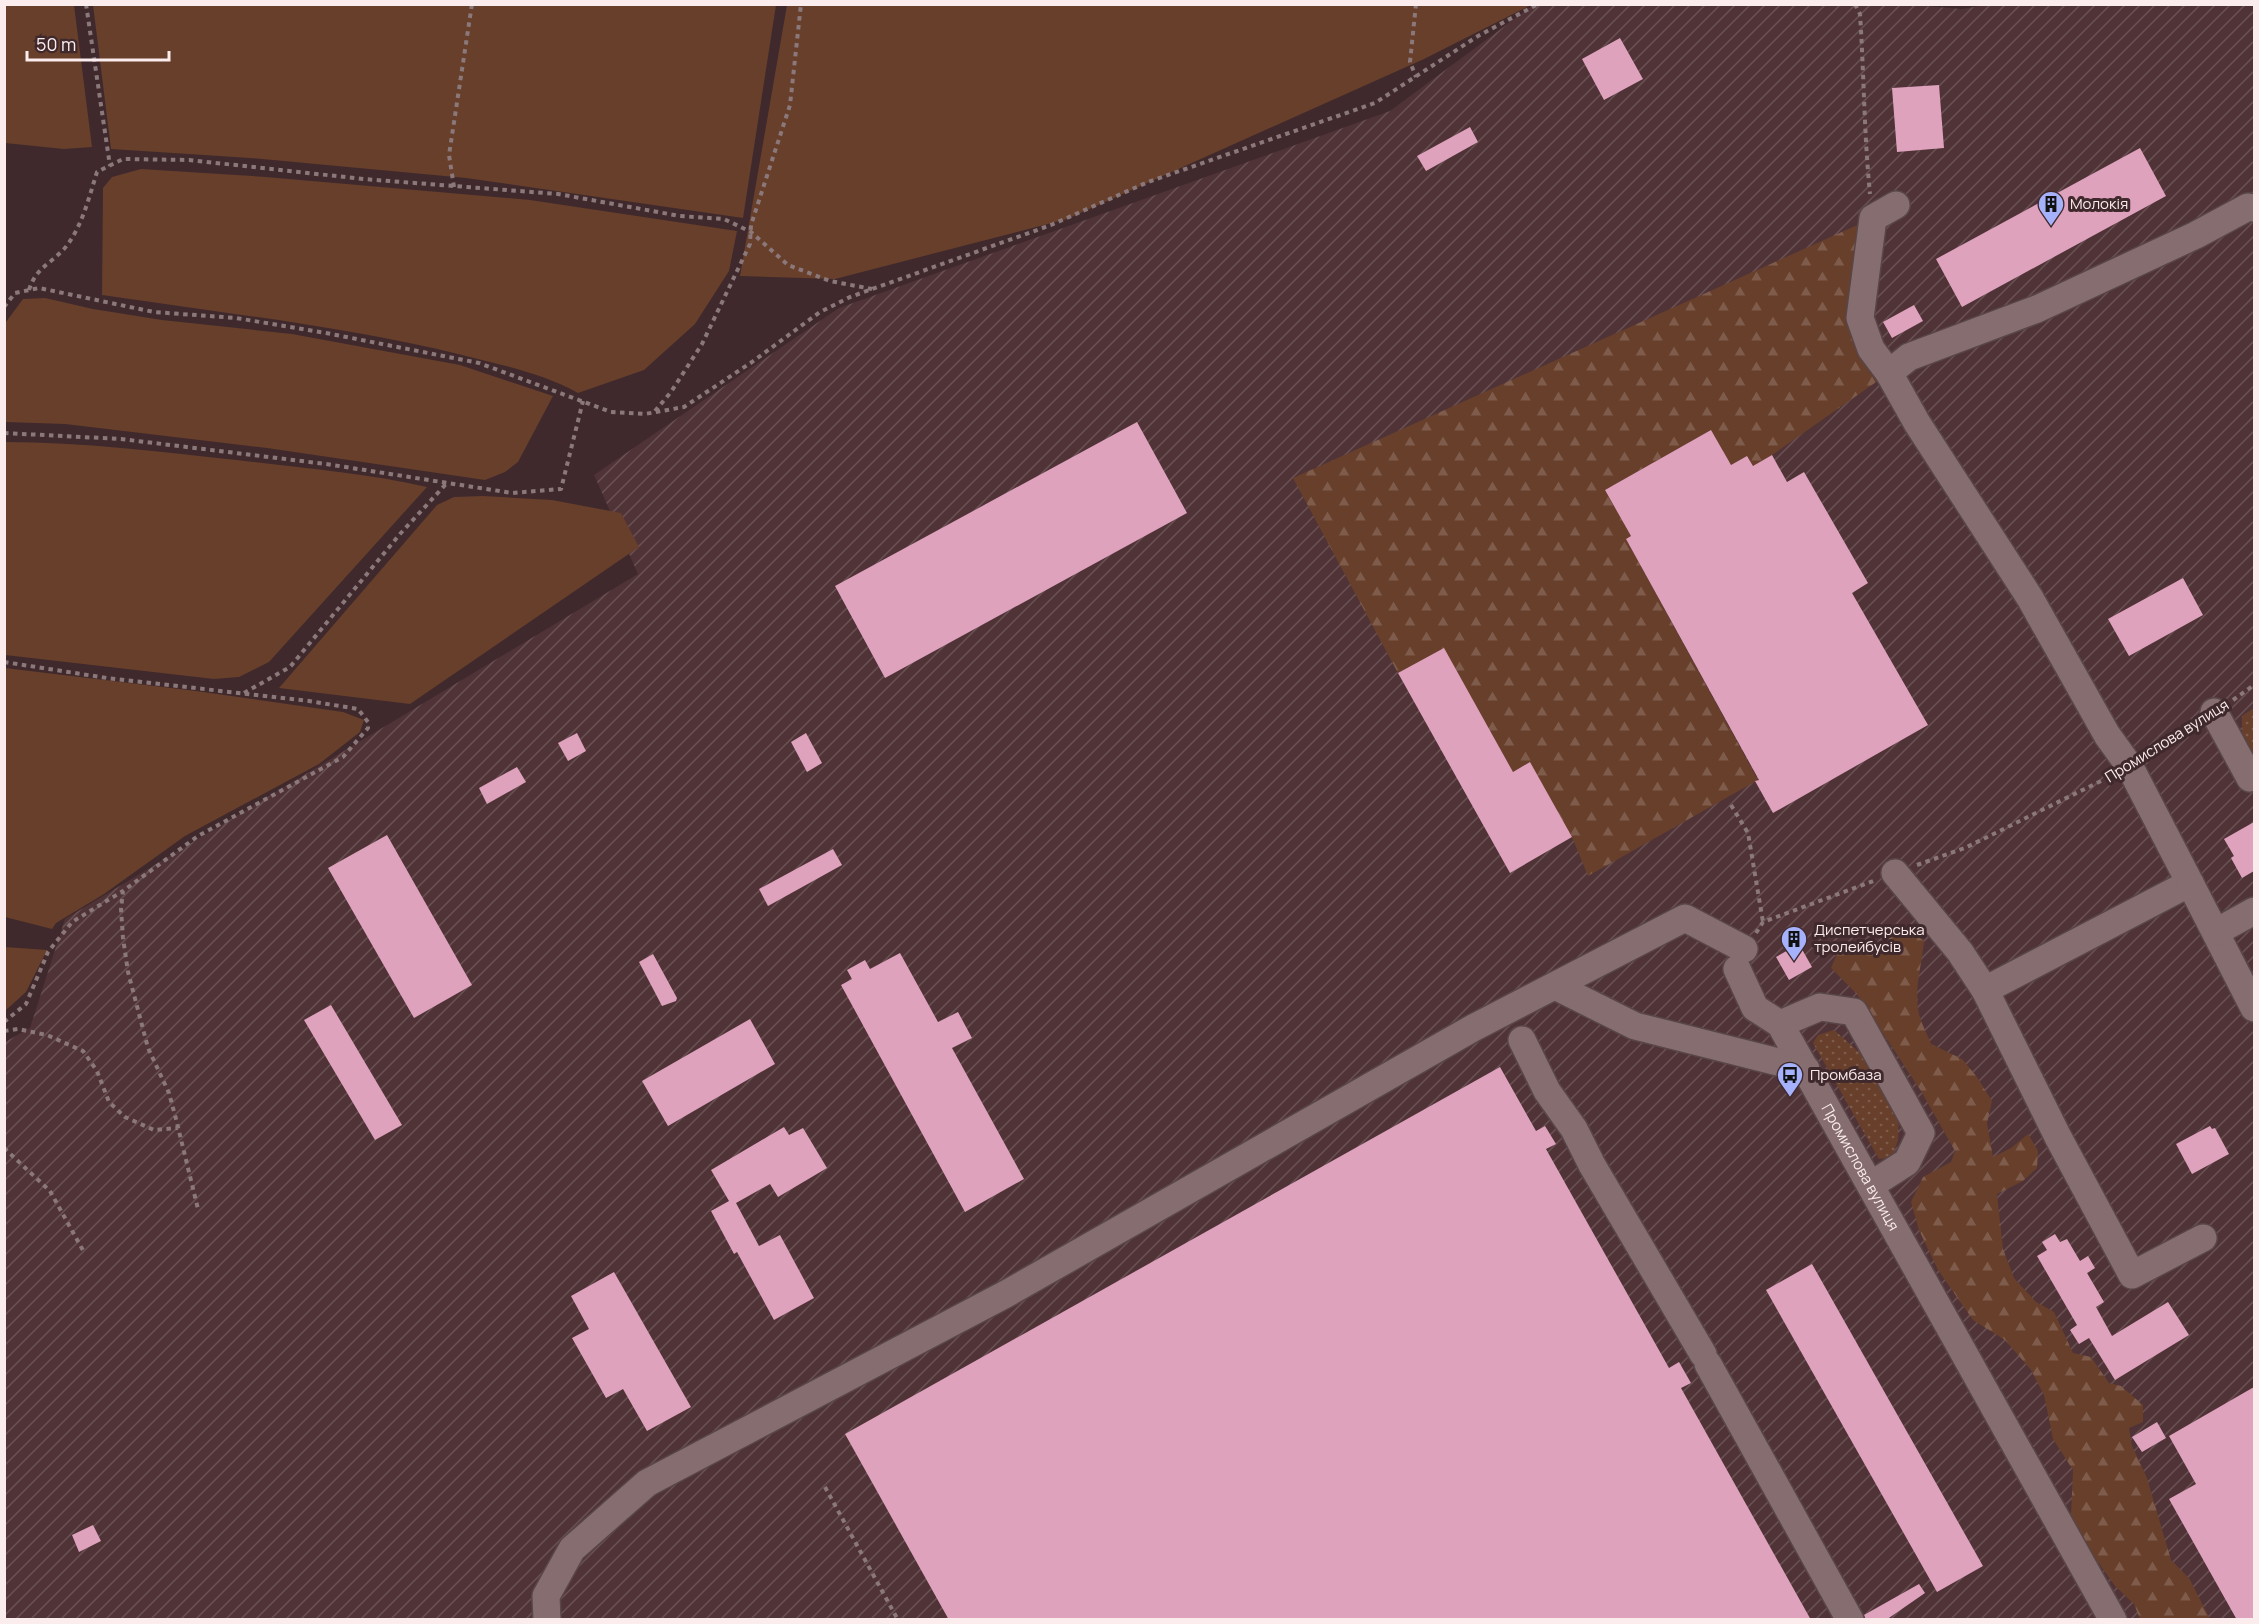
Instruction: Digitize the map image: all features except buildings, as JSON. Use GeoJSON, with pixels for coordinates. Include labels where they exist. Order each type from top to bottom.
{"type":"FeatureCollection","features":[{"type":"Feature","properties":{"kind":"street"},"geometry":{"type":"LineString","coordinates":[[1896,205],[1873,218],[1860,318],[1871,349],[2030,598],[2107,735],[2130,767],[2254,1008]]}},
{"type":"Feature","properties":{"kind":"street"},"geometry":{"type":"LineString","coordinates":[[1888,373],[1909,357],[2037,309],[2196,235],[2248,207],[2254,208]]}},
{"type":"Feature","properties":{"kind":"street"},"geometry":{"type":"LineString","coordinates":[[2214,712],[2250,778],[2254,775]]}},
{"type":"Feature","properties":{"kind":"street"},"geometry":{"type":"LineString","coordinates":[[1895,873],[1960,952],[1985,990],[2058,1137],[2132,1275],[2203,1238]]}},
{"type":"Feature","properties":{"kind":"street"},"geometry":{"type":"LineString","coordinates":[[1985,990],[2190,882]]}},
{"type":"Feature","properties":{"kind":"street"},"geometry":{"type":"LineString","coordinates":[[2216,932],[2254,912]]}},
{"type":"Feature","properties":{"kind":"street"},"geometry":{"type":"LineString","coordinates":[[547,1620],[546,1596],[572,1549],[647,1483],[1006,1294],[1453,1040],[1685,918],[1741,959]]}},
{"type":"Feature","properties":{"kind":"street","name":"Промислова вулиця"},"geometry":{"type":"LineString","coordinates":[[1741,959],[1755,1008],[1780,1024],[2114,1620]]}},
{"type":"Feature","properties":{"kind":"street"},"geometry":{"type":"LineString","coordinates":[[1555,986],[1635,1026],[1806,1069]]}},
{"type":"Feature","properties":{"kind":"street"},"geometry":{"type":"LineString","coordinates":[[1780,1024],[1820,1007],[1854,1012],[1921,1133],[1907,1162],[1871,1185]]}},
{"type":"Feature","properties":{"kind":"street"},"geometry":{"type":"LineString","coordinates":[[1522,1040],[1547,1091],[1574,1130],[1706,1359],[1850,1620]]}},
{"type":"Feature","properties":{"kind":"path"},"geometry":{"type":"LineString","coordinates":[[86,4],[110,166]]}},
{"type":"Feature","properties":{"kind":"path"},"geometry":{"type":"LineString","coordinates":[[454,187],[449,155],[472,4]]}},
{"type":"Feature","properties":{"kind":"path"},"geometry":{"type":"LineString","coordinates":[[655,412],[702,344],[750,244],[751,232],[772,157],[790,105],[801,4]]}},
{"type":"Feature","properties":{"kind":"path"},"geometry":{"type":"LineString","coordinates":[[1416,4],[1410,62],[1417,77]]}},
{"type":"Feature","properties":{"kind":"path"},"geometry":{"type":"LineString","coordinates":[[4,307],[15,293],[39,288],[154,312],[248,320],[478,363],[611,412],[655,412],[684,407],[752,362],[820,312],[873,289],[1051,225],[1148,182],[1375,103],[1478,36],[1538,4]]}},
{"type":"Feature","properties":{"kind":"path"},"geometry":{"type":"LineString","coordinates":[[1855,4],[1860,14],[1864,137],[1873,218]]}},
{"type":"Feature","properties":{"kind":"path"},"geometry":{"type":"LineString","coordinates":[[28,290],[33,277],[65,248],[84,213],[98,172],[123,159],[189,160],[454,187],[558,194],[680,216],[724,219],[751,232],[788,265],[830,281],[873,289]]}},
{"type":"Feature","properties":{"kind":"path"},"geometry":{"type":"LineString","coordinates":[[4,433],[121,439],[326,464],[512,493],[561,489],[583,401]]}},
{"type":"Feature","properties":{"kind":"path"},"geometry":{"type":"LineString","coordinates":[[243,693],[290,667],[400,534],[446,484]]}},
{"type":"Feature","properties":{"kind":"path"},"geometry":{"type":"LineString","coordinates":[[4,662],[107,678],[309,701],[358,710],[368,722],[368,728],[343,756],[198,836],[123,891],[72,922],[48,952],[26,1004],[4,1022]]}},
{"type":"Feature","properties":{"kind":"path","name":"Промислова вулиця"},"geometry":{"type":"LineString","coordinates":[[1763,922],[1965,848],[2130,767],[2254,686]]}},
{"type":"Feature","properties":{"kind":"path"},"geometry":{"type":"LineString","coordinates":[[1731,805],[1748,833],[1763,922],[1741,959]]}},
{"type":"Feature","properties":{"kind":"path"},"geometry":{"type":"LineString","coordinates":[[123,891],[121,909],[123,938],[129,972],[148,1048],[169,1094],[198,1209]]}},
{"type":"Feature","properties":{"kind":"path"},"geometry":{"type":"LineString","coordinates":[[4,1031],[18,1029],[47,1035],[83,1051],[98,1071],[109,1102],[125,1118],[154,1130],[178,1128]]}},
{"type":"Feature","properties":{"kind":"path"},"geometry":{"type":"LineString","coordinates":[[4,1148],[50,1191],[85,1254]]}},
{"type":"Feature","properties":{"kind":"path"},"geometry":{"type":"LineString","coordinates":[[825,1488],[898,1620]]}},
{"type":"Feature","properties":{"kind":"shaded area"},"geometry":{"type":"Polygon","coordinates":[[[1901,4],[1962,9],[1991,4],[2254,5],[2254,1619],[5,1620],[5,1042],[30,1028],[65,919],[638,574],[594,475],[839,308],[1390,111],[1533,5],[1901,4]]]}},
{"type":"Feature","properties":{"kind":"green space"},"geometry":{"type":"Polygon","coordinates":[[[5,4],[74,5],[92,147],[64,149],[5,143],[5,4]]]}},
{"type":"Feature","properties":{"kind":"green space"},"geometry":{"type":"Polygon","coordinates":[[[787,4],[1531,5],[1424,59],[1067,219],[835,279],[740,276],[787,4]]]}},
{"type":"Feature","properties":{"kind":"green space"},"geometry":{"type":"Polygon","coordinates":[[[93,5],[776,5],[743,218],[466,178],[250,158],[111,149],[93,5]]]}},
{"type":"Feature","properties":{"kind":"green space"},"geometry":{"type":"Polygon","coordinates":[[[141,169],[266,177],[530,200],[737,231],[729,271],[695,324],[644,370],[578,393],[521,370],[418,345],[283,321],[102,295],[103,188],[112,177],[141,169]]]}},
{"type":"Feature","properties":{"kind":"green space"},"geometry":{"type":"Polygon","coordinates":[[[1873,218],[1860,318],[1889,373],[1753,466],[1747,456],[1731,465],[1711,430],[1605,490],[1631,536],[1626,539],[1758,780],[1588,876],[1572,837],[1529,762],[1513,772],[1444,649],[1398,673],[1293,478],[1873,218]]]}},
{"type":"Feature","properties":{"kind":"green space"},"geometry":{"type":"Polygon","coordinates":[[[45,298],[93,309],[162,320],[292,334],[460,365],[553,396],[518,462],[505,472],[485,480],[267,448],[65,424],[5,422],[6,322],[23,299],[45,298]]]}},
{"type":"Feature","properties":{"kind":"green space"},"geometry":{"type":"Polygon","coordinates":[[[5,442],[92,446],[237,460],[356,474],[427,487],[269,662],[239,677],[214,679],[5,655],[5,442]]]}},
{"type":"Feature","properties":{"kind":"green space"},"geometry":{"type":"Polygon","coordinates":[[[483,496],[552,500],[621,513],[639,547],[410,704],[279,688],[437,505],[454,497],[483,496]]]}},
{"type":"Feature","properties":{"kind":"green space"},"geometry":{"type":"Polygon","coordinates":[[[5,668],[196,691],[343,712],[364,720],[360,732],[319,764],[185,836],[104,894],[56,923],[52,929],[5,917],[5,668]]]}},
{"type":"Feature","properties":{"kind":"green space"},"geometry":{"type":"Polygon","coordinates":[[[2254,708],[2253,755],[2242,735],[2242,716],[2254,708]]]}},
{"type":"Feature","properties":{"kind":"green space"},"geometry":{"type":"Polygon","coordinates":[[[1890,925],[1903,925],[1924,941],[1917,991],[1920,1017],[1931,1044],[1962,1059],[1992,1101],[1987,1123],[1993,1157],[2011,1148],[2028,1134],[2038,1151],[2037,1168],[2023,1181],[1997,1194],[2003,1249],[2014,1278],[2036,1302],[2054,1312],[2073,1353],[2091,1357],[2109,1383],[2121,1386],[2143,1405],[2143,1422],[2129,1428],[2132,1446],[2147,1478],[2171,1560],[2189,1578],[2210,1619],[2140,1619],[2134,1604],[2115,1586],[2083,1541],[2071,1517],[2073,1470],[2053,1439],[2044,1395],[2031,1370],[2005,1340],[1973,1320],[1938,1270],[1919,1230],[1911,1202],[1923,1177],[1951,1162],[1955,1151],[1921,1091],[1857,994],[1831,968],[1840,947],[1859,950],[1886,948],[1890,925]]]}},
{"type":"Feature","properties":{"kind":"green space"},"geometry":{"type":"Polygon","coordinates":[[[5,947],[47,950],[26,992],[5,1011],[5,947]]]}},
{"type":"Feature","properties":{"kind":"green space"},"geometry":{"type":"Polygon","coordinates":[[[1834,1030],[1869,1061],[1899,1114],[1898,1140],[1892,1157],[1879,1159],[1813,1043],[1818,1035],[1834,1030]]]}},
{"type":"Feature","properties":{"kind":"place","name":"Молокія"},"geometry":{"type":"Point","coordinates":[2051,227]}},
{"type":"Feature","properties":{"kind":"place","name":"Диспетчерська тролейбусів"},"geometry":{"type":"Point","coordinates":[1794,962]}},
{"type":"Feature","properties":{"kind":"place","name":"Промбаза"},"geometry":{"type":"Point","coordinates":[1790,1098]}}]}
